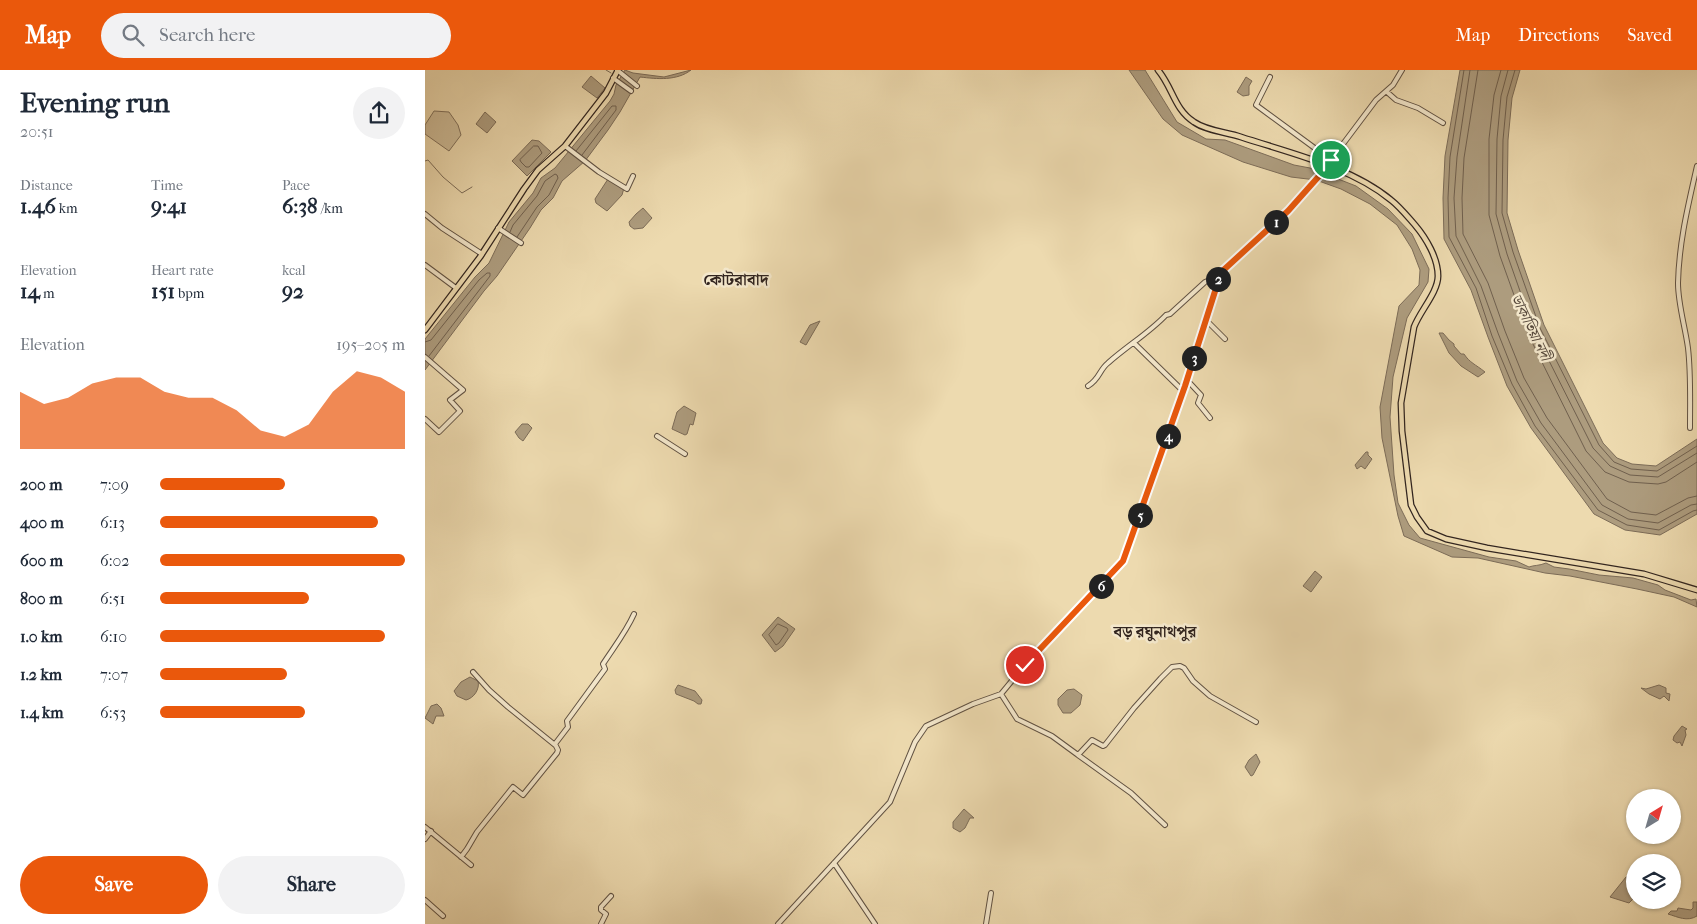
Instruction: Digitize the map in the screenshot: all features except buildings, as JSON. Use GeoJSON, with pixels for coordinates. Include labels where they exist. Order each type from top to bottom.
{"type":"FeatureCollection","features":[{"type":"Feature","properties":{"kind":"main road"},"geometry":{"type":"LineString","coordinates":[[425,330],[482,254],[524,189],[539,170],[565,146],[606,93],[618,70]]}},
{"type":"Feature","properties":{"kind":"main road"},"geometry":{"type":"LineString","coordinates":[[1159,70],[1177,106],[1197,124],[1328,166],[1355,177],[1390,199],[1420,232],[1430,248],[1438,275],[1435,289],[1417,318],[1414,327],[1401,403],[1402,431],[1411,505],[1417,518],[1427,531],[1446,539],[1487,548],[1644,574],[1697,590]]}},
{"type":"Feature","properties":{"kind":"street"},"geometry":{"type":"LineString","coordinates":[[618,70],[637,86]]}},
{"type":"Feature","properties":{"kind":"street"},"geometry":{"type":"LineString","coordinates":[[1087,386],[1097,378],[1105,365],[1170,314],[1205,282],[1217,276],[1288,211],[1328,166],[1376,100],[1387,92],[1402,70]]}},
{"type":"Feature","properties":{"kind":"street"},"geometry":{"type":"LineString","coordinates":[[1270,77],[1256,105],[1331,160]]}},
{"type":"Feature","properties":{"kind":"street"},"geometry":{"type":"LineString","coordinates":[[613,78],[631,90]]}},
{"type":"Feature","properties":{"kind":"street"},"geometry":{"type":"LineString","coordinates":[[1387,92],[1396,100],[1418,108],[1443,123]]}},
{"type":"Feature","properties":{"kind":"street"},"geometry":{"type":"LineString","coordinates":[[565,146],[585,162],[627,189],[633,176]]}},
{"type":"Feature","properties":{"kind":"street"},"geometry":{"type":"LineString","coordinates":[[1690,428],[1688,348],[1678,286],[1681,240],[1697,166]]}},
{"type":"Feature","properties":{"kind":"street"},"geometry":{"type":"LineString","coordinates":[[425,220],[427,215],[482,254]]}},
{"type":"Feature","properties":{"kind":"street"},"geometry":{"type":"LineString","coordinates":[[499,228],[521,243]]}},
{"type":"Feature","properties":{"kind":"street"},"geometry":{"type":"LineString","coordinates":[[425,265],[456,288]]}},
{"type":"Feature","properties":{"kind":"street"},"geometry":{"type":"LineString","coordinates":[[778,924],[889,802],[915,742],[926,726],[973,704],[1001,694],[1025,665],[1123,561],[1187,380],[1217,285],[1217,276]]}},
{"type":"Feature","properties":{"kind":"street"},"geometry":{"type":"LineString","coordinates":[[1206,320],[1225,339]]}},
{"type":"Feature","properties":{"kind":"street"},"geometry":{"type":"LineString","coordinates":[[1134,343],[1183,390]]}},
{"type":"Feature","properties":{"kind":"street"},"geometry":{"type":"LineString","coordinates":[[425,357],[463,390],[450,400],[460,411],[439,432],[425,418]]}},
{"type":"Feature","properties":{"kind":"street"},"geometry":{"type":"LineString","coordinates":[[1187,380],[1201,395],[1198,403],[1210,418]]}},
{"type":"Feature","properties":{"kind":"street"},"geometry":{"type":"LineString","coordinates":[[657,436],[685,454]]}},
{"type":"Feature","properties":{"kind":"street"},"geometry":{"type":"LineString","coordinates":[[555,745],[567,727],[567,721],[606,668],[603,664],[626,631],[634,614]]}},
{"type":"Feature","properties":{"kind":"street"},"geometry":{"type":"LineString","coordinates":[[1079,755],[1091,740],[1103,746],[1109,742],[1134,708],[1172,667],[1180,666],[1185,668],[1193,681],[1210,696],[1256,722]]}},
{"type":"Feature","properties":{"kind":"street"},"geometry":{"type":"LineString","coordinates":[[461,857],[477,832],[513,787],[523,795],[558,750],[555,745],[489,690],[473,672]]}},
{"type":"Feature","properties":{"kind":"street"},"geometry":{"type":"LineString","coordinates":[[1001,694],[1017,719],[1052,736],[1079,755],[1131,793],[1165,825]]}},
{"type":"Feature","properties":{"kind":"street"},"geometry":{"type":"LineString","coordinates":[[425,827],[471,866]]}},
{"type":"Feature","properties":{"kind":"street"},"geometry":{"type":"LineString","coordinates":[[425,839],[431,832]]}},
{"type":"Feature","properties":{"kind":"street"},"geometry":{"type":"LineString","coordinates":[[834,863],[875,924]]}},
{"type":"Feature","properties":{"kind":"street"},"geometry":{"type":"LineString","coordinates":[[986,924],[991,893]]}},
{"type":"Feature","properties":{"kind":"street"},"geometry":{"type":"LineString","coordinates":[[601,924],[606,914],[601,910],[601,907],[611,896]]}},
{"type":"Feature","properties":{"kind":"street"},"geometry":{"type":"LineString","coordinates":[[425,900],[443,916]]}},
{"type":"Feature","properties":{"kind":"shaded area"},"geometry":{"type":"Polygon","coordinates":[[[434,111],[449,112],[458,125],[461,135],[449,151],[425,134],[425,125],[434,111]]]}},
{"type":"Feature","properties":{"kind":"water"},"geometry":{"type":"Polygon","coordinates":[[[625,70],[633,73],[664,77],[691,70],[673,78],[640,77],[608,130],[585,161],[562,181],[553,198],[541,210],[497,276],[425,370],[425,339],[475,277],[489,263],[509,222],[533,193],[541,178],[555,168],[610,101],[616,85],[625,70]]]}},
{"type":"Feature","properties":{"kind":"water"},"geometry":{"type":"Polygon","coordinates":[[[1129,70],[1145,70],[1177,122],[1206,139],[1225,140],[1294,165],[1310,168],[1356,186],[1388,209],[1412,234],[1429,269],[1428,282],[1407,318],[1393,377],[1390,417],[1398,503],[1409,525],[1420,538],[1489,557],[1516,561],[1529,567],[1546,563],[1554,567],[1599,575],[1633,578],[1658,585],[1665,590],[1691,600],[1696,599],[1697,607],[1674,597],[1637,589],[1545,573],[1478,558],[1452,557],[1404,536],[1382,438],[1380,407],[1399,306],[1419,285],[1420,270],[1412,249],[1397,225],[1370,204],[1341,189],[1316,180],[1291,177],[1243,162],[1182,135],[1163,119],[1129,70]]]}},
{"type":"Feature","properties":{"kind":"water","name":"ডাকাতিয়া নদী"},"geometry":{"type":"Polygon","coordinates":[[[1460,70],[1520,70],[1512,98],[1508,140],[1507,213],[1544,325],[1603,443],[1617,458],[1632,464],[1656,466],[1697,439],[1697,514],[1660,535],[1625,530],[1594,514],[1531,428],[1507,386],[1471,290],[1444,239],[1445,156],[1460,70]]]}},
{"type":"Feature","properties":{"kind":"water"},"geometry":{"type":"Polygon","coordinates":[[[591,76],[605,88],[597,98],[582,87],[591,76]]]}},
{"type":"Feature","properties":{"kind":"water"},"geometry":{"type":"Polygon","coordinates":[[[1246,77],[1252,81],[1249,86],[1249,95],[1243,96],[1237,92],[1246,77]]]}},
{"type":"Feature","properties":{"kind":"water"},"geometry":{"type":"Polygon","coordinates":[[[485,112],[496,122],[487,133],[476,124],[485,112]]]}},
{"type":"Feature","properties":{"kind":"water"},"geometry":{"type":"Polygon","coordinates":[[[532,140],[539,141],[551,152],[527,176],[512,161],[532,140]]]}},
{"type":"Feature","properties":{"kind":"water"},"geometry":{"type":"Polygon","coordinates":[[[608,179],[624,188],[622,195],[607,211],[596,203],[595,199],[608,179]]]}},
{"type":"Feature","properties":{"kind":"water"},"geometry":{"type":"Polygon","coordinates":[[[643,208],[652,218],[643,228],[634,229],[630,226],[629,222],[643,208]]]}},
{"type":"Feature","properties":{"kind":"water"},"geometry":{"type":"Polygon","coordinates":[[[820,321],[806,345],[800,342],[810,325],[820,321]]]}},
{"type":"Feature","properties":{"kind":"water"},"geometry":{"type":"Polygon","coordinates":[[[1439,333],[1443,333],[1461,354],[1464,354],[1471,362],[1485,372],[1478,377],[1461,366],[1449,353],[1439,333]]]}},
{"type":"Feature","properties":{"kind":"water"},"geometry":{"type":"Polygon","coordinates":[[[684,406],[696,413],[693,425],[690,424],[685,435],[672,429],[677,412],[684,406]]]}},
{"type":"Feature","properties":{"kind":"water"},"geometry":{"type":"Polygon","coordinates":[[[522,424],[528,424],[532,428],[523,441],[515,432],[522,424]]]}},
{"type":"Feature","properties":{"kind":"water"},"geometry":{"type":"Polygon","coordinates":[[[1368,452],[1372,459],[1365,469],[1361,466],[1357,469],[1355,465],[1368,452]]]}},
{"type":"Feature","properties":{"kind":"water"},"geometry":{"type":"Polygon","coordinates":[[[1315,571],[1322,577],[1311,592],[1303,586],[1315,571]]]}},
{"type":"Feature","properties":{"kind":"water"},"geometry":{"type":"Polygon","coordinates":[[[778,617],[795,629],[783,646],[775,652],[762,635],[778,617]]]}},
{"type":"Feature","properties":{"kind":"water"},"geometry":{"type":"Polygon","coordinates":[[[470,677],[478,681],[478,687],[474,695],[466,700],[457,696],[454,691],[461,682],[470,677]]]}},
{"type":"Feature","properties":{"kind":"water"},"geometry":{"type":"Polygon","coordinates":[[[678,685],[695,691],[702,700],[701,704],[676,694],[675,690],[678,685]]]}},
{"type":"Feature","properties":{"kind":"water"},"geometry":{"type":"Polygon","coordinates":[[[1659,685],[1666,688],[1666,693],[1670,694],[1669,701],[1664,696],[1660,699],[1641,688],[1646,689],[1659,685]]]}},
{"type":"Feature","properties":{"kind":"water"},"geometry":{"type":"Polygon","coordinates":[[[1074,689],[1082,695],[1080,705],[1071,713],[1063,713],[1058,705],[1058,699],[1067,690],[1074,689]]]}},
{"type":"Feature","properties":{"kind":"water"},"geometry":{"type":"Polygon","coordinates":[[[437,704],[444,716],[436,716],[433,724],[425,718],[431,706],[437,704]]]}},
{"type":"Feature","properties":{"kind":"water"},"geometry":{"type":"Polygon","coordinates":[[[1682,726],[1687,729],[1685,730],[1686,735],[1682,746],[1680,742],[1677,743],[1673,740],[1682,726]]]}},
{"type":"Feature","properties":{"kind":"water"},"geometry":{"type":"Polygon","coordinates":[[[1256,754],[1260,762],[1251,776],[1245,767],[1256,754]]]}},
{"type":"Feature","properties":{"kind":"water"},"geometry":{"type":"Polygon","coordinates":[[[964,809],[974,818],[970,818],[965,828],[960,832],[953,828],[953,822],[964,809]]]}},
{"type":"Feature","properties":{"kind":"water"},"geometry":{"type":"Polygon","coordinates":[[[1626,877],[1626,902],[1610,897],[1626,877]]]}},
{"type":"Feature","properties":{"kind":"water"},"geometry":{"type":"Polygon","coordinates":[[[1693,902],[1697,902],[1697,916],[1693,918],[1679,918],[1668,914],[1678,909],[1691,910],[1693,902]]]}},
{"type":"Feature","properties":{"kind":"waterway"},"geometry":{"type":"LineString","coordinates":[[606,70],[611,73]]}},
{"type":"Feature","properties":{"kind":"waterway"},"geometry":{"type":"LineString","coordinates":[[425,161],[428,160],[443,177],[462,193],[472,187]]}},
{"type":"Feature","properties":{"kind":"district","name":"কোটরাবাদ"},"geometry":{"type":"Point","coordinates":[736,279]}},
{"type":"Feature","properties":{"kind":"district","name":"বড় রঘুনাথপুর"},"geometry":{"type":"Point","coordinates":[1155,631]}},
{"type":"Feature","properties":{"kind":"route"},"geometry":{"type":"LineString","coordinates":[[1025,665],[1123,561],[1185,386],[1217,285],[1217,276],[1288,211],[1328,166],[1331,160]]}}]}
